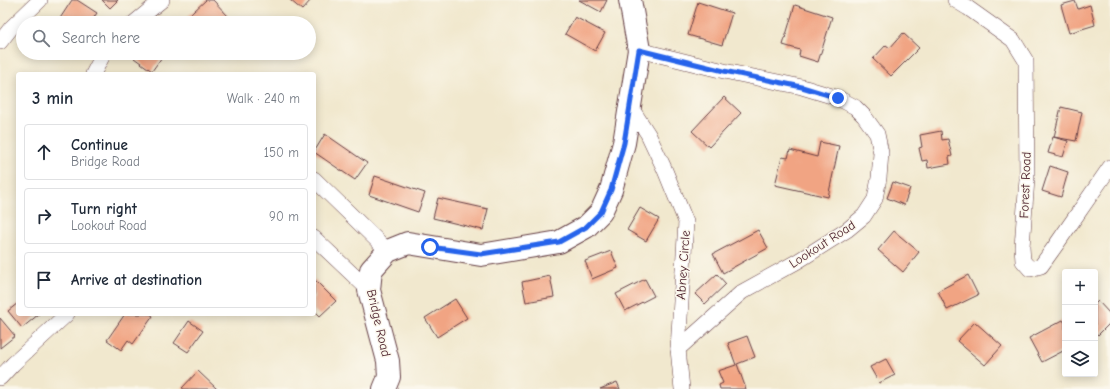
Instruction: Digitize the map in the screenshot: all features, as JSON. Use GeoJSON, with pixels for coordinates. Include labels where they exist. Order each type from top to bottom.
{"type":"FeatureCollection","features":[{"type":"Feature","properties":{"kind":"street"},"geometry":{"type":"LineString","coordinates":[[23,16],[40,0]]}},
{"type":"Feature","properties":{"kind":"street"},"geometry":{"type":"LineString","coordinates":[[143,16],[162,0]]}},
{"type":"Feature","properties":{"kind":"street","name":"Bridge Road"},"geometry":{"type":"LineString","coordinates":[[384,389],[389,377],[388,361],[369,290],[371,270],[388,251],[408,243],[481,254],[559,242],[586,227],[601,212],[611,190],[624,143],[639,50],[630,0]]}},
{"type":"Feature","properties":{"kind":"street","name":"Forest Road"},"geometry":{"type":"LineString","coordinates":[[955,0],[1013,40],[1026,61],[1027,179],[1022,247],[1023,261],[1030,269],[1041,266],[1110,167]]}},
{"type":"Feature","properties":{"kind":"street"},"geometry":{"type":"LineString","coordinates":[[0,42],[16,23]]}},
{"type":"Feature","properties":{"kind":"street","name":"Lookout Road"},"geometry":{"type":"LineString","coordinates":[[639,50],[724,71],[802,87],[838,98],[855,107],[864,116],[877,134],[881,153],[879,178],[875,199],[864,216],[847,230],[804,257],[742,292],[678,349]]}},
{"type":"Feature","properties":{"kind":"street"},"geometry":{"type":"LineString","coordinates":[[94,72],[100,60]]}},
{"type":"Feature","properties":{"kind":"street","name":"Abney Circle"},"geometry":{"type":"LineString","coordinates":[[630,106],[648,134],[664,168],[686,222],[678,349],[682,389]]}},
{"type":"Feature","properties":{"kind":"street"},"geometry":{"type":"LineString","coordinates":[[316,181],[388,251]]}},
{"type":"Feature","properties":{"kind":"street"},"geometry":{"type":"LineString","coordinates":[[316,240],[369,290]]}},
{"type":"Feature","properties":{"kind":"street"},"geometry":{"type":"LineString","coordinates":[[0,378],[65,316]]}},
{"type":"Feature","properties":{"kind":"building"},"geometry":{"type":"Polygon","coordinates":[[[72,0],[77,0],[97,13],[95,16],[62,16],[72,0]]]}},
{"type":"Feature","properties":{"kind":"building"},"geometry":{"type":"Polygon","coordinates":[[[102,0],[118,0],[110,8],[102,0]]]}},
{"type":"Feature","properties":{"kind":"building"},"geometry":{"type":"Polygon","coordinates":[[[206,0],[213,0],[228,16],[189,16],[206,0]]]}},
{"type":"Feature","properties":{"kind":"building"},"geometry":{"type":"Polygon","coordinates":[[[290,0],[311,0],[302,10],[290,0]]]}},
{"type":"Feature","properties":{"kind":"building"},"geometry":{"type":"Polygon","coordinates":[[[579,0],[607,0],[601,12],[579,0]]]}},
{"type":"Feature","properties":{"kind":"building"},"geometry":{"type":"Polygon","coordinates":[[[1075,1],[1078,9],[1090,5],[1095,25],[1069,33],[1061,5],[1075,1]]]}},
{"type":"Feature","properties":{"kind":"building"},"geometry":{"type":"Polygon","coordinates":[[[698,2],[732,13],[722,45],[688,35],[698,2]]]}},
{"type":"Feature","properties":{"kind":"building"},"geometry":{"type":"Polygon","coordinates":[[[795,5],[832,17],[818,62],[799,56],[800,50],[783,45],[795,5]]]}},
{"type":"Feature","properties":{"kind":"building"},"geometry":{"type":"Polygon","coordinates":[[[575,17],[605,33],[595,51],[565,34],[575,17]]]}},
{"type":"Feature","properties":{"kind":"building"},"geometry":{"type":"Polygon","coordinates":[[[903,33],[919,48],[891,76],[873,59],[886,45],[890,48],[903,33]]]}},
{"type":"Feature","properties":{"kind":"building"},"geometry":{"type":"Polygon","coordinates":[[[137,60],[160,60],[152,71],[137,60]]]}},
{"type":"Feature","properties":{"kind":"building"},"geometry":{"type":"Polygon","coordinates":[[[724,97],[741,113],[709,147],[692,131],[724,97]]]}},
{"type":"Feature","properties":{"kind":"building"},"geometry":{"type":"Polygon","coordinates":[[[1061,107],[1082,112],[1076,141],[1054,137],[1061,107]]]}},
{"type":"Feature","properties":{"kind":"building"},"geometry":{"type":"Polygon","coordinates":[[[941,131],[942,140],[948,139],[952,156],[949,157],[950,164],[928,168],[927,160],[922,161],[919,148],[922,147],[920,135],[941,131]]]}},
{"type":"Feature","properties":{"kind":"building"},"geometry":{"type":"Polygon","coordinates":[[[325,134],[367,163],[355,180],[316,153],[316,149],[325,134]]]}},
{"type":"Feature","properties":{"kind":"building"},"geometry":{"type":"Polygon","coordinates":[[[1053,137],[1068,141],[1063,157],[1048,153],[1053,137]]]}},
{"type":"Feature","properties":{"kind":"building"},"geometry":{"type":"Polygon","coordinates":[[[820,142],[839,146],[828,197],[775,185],[782,157],[788,158],[790,150],[817,157],[820,142]]]}},
{"type":"Feature","properties":{"kind":"building"},"geometry":{"type":"Polygon","coordinates":[[[1050,166],[1068,172],[1061,197],[1042,191],[1050,166]]]}},
{"type":"Feature","properties":{"kind":"building"},"geometry":{"type":"Polygon","coordinates":[[[375,176],[425,193],[418,212],[369,195],[375,176]]]}},
{"type":"Feature","properties":{"kind":"building"},"geometry":{"type":"Polygon","coordinates":[[[893,182],[910,188],[904,205],[887,198],[893,182]]]}},
{"type":"Feature","properties":{"kind":"building"},"geometry":{"type":"Polygon","coordinates":[[[438,198],[488,209],[483,230],[433,218],[438,198]]]}},
{"type":"Feature","properties":{"kind":"building"},"geometry":{"type":"Polygon","coordinates":[[[640,208],[659,219],[646,241],[627,230],[640,208]]]}},
{"type":"Feature","properties":{"kind":"building"},"geometry":{"type":"Polygon","coordinates":[[[758,230],[768,248],[723,273],[713,254],[758,230]]]}},
{"type":"Feature","properties":{"kind":"building"},"geometry":{"type":"Polygon","coordinates":[[[894,231],[919,252],[903,272],[878,250],[894,231]]]}},
{"type":"Feature","properties":{"kind":"building"},"geometry":{"type":"Polygon","coordinates":[[[611,251],[618,268],[592,279],[585,261],[611,251]]]}},
{"type":"Feature","properties":{"kind":"building"},"geometry":{"type":"Polygon","coordinates":[[[717,274],[726,284],[705,304],[695,294],[717,274]]]}},
{"type":"Feature","properties":{"kind":"building"},"geometry":{"type":"Polygon","coordinates":[[[968,275],[978,295],[947,310],[938,291],[968,275]]]}},
{"type":"Feature","properties":{"kind":"building"},"geometry":{"type":"Polygon","coordinates":[[[550,276],[554,297],[526,302],[522,282],[550,276]]]}},
{"type":"Feature","properties":{"kind":"building"},"geometry":{"type":"Polygon","coordinates":[[[645,279],[654,296],[625,311],[616,294],[645,279]]]}},
{"type":"Feature","properties":{"kind":"building"},"geometry":{"type":"Polygon","coordinates":[[[316,281],[336,301],[320,316],[316,312],[316,281]]]}},
{"type":"Feature","properties":{"kind":"building"},"geometry":{"type":"Polygon","coordinates":[[[455,299],[467,318],[437,337],[425,318],[455,299]]]}},
{"type":"Feature","properties":{"kind":"building"},"geometry":{"type":"Polygon","coordinates":[[[1098,301],[1110,314],[1110,323],[1098,335],[1098,301]]]}},
{"type":"Feature","properties":{"kind":"building"},"geometry":{"type":"Polygon","coordinates":[[[16,305],[16,316],[37,316],[22,328],[8,311],[16,305]]]}},
{"type":"Feature","properties":{"kind":"building"},"geometry":{"type":"Polygon","coordinates":[[[124,316],[153,316],[133,344],[128,340],[121,350],[107,340],[124,316]]]}},
{"type":"Feature","properties":{"kind":"building"},"geometry":{"type":"Polygon","coordinates":[[[0,318],[15,336],[0,348],[0,318]]]}},
{"type":"Feature","properties":{"kind":"building"},"geometry":{"type":"Polygon","coordinates":[[[189,321],[203,331],[188,352],[174,343],[189,321]]]}},
{"type":"Feature","properties":{"kind":"building"},"geometry":{"type":"Polygon","coordinates":[[[1062,321],[1062,352],[1042,362],[1029,338],[1062,321]]]}},
{"type":"Feature","properties":{"kind":"building"},"geometry":{"type":"Polygon","coordinates":[[[975,322],[1002,346],[985,365],[957,341],[975,322]]]}},
{"type":"Feature","properties":{"kind":"building"},"geometry":{"type":"Polygon","coordinates":[[[747,336],[755,357],[737,364],[746,389],[720,389],[719,385],[723,383],[718,371],[736,365],[728,343],[747,336]]]}},
{"type":"Feature","properties":{"kind":"building"},"geometry":{"type":"Polygon","coordinates":[[[886,359],[895,375],[879,383],[870,367],[886,359]]]}},
{"type":"Feature","properties":{"kind":"building"},"geometry":{"type":"Polygon","coordinates":[[[198,371],[217,389],[182,388],[198,371]]]}},
{"type":"Feature","properties":{"kind":"building"},"geometry":{"type":"Polygon","coordinates":[[[617,382],[620,389],[600,389],[617,382]]]}},
{"type":"Feature","properties":{"kind":"route"},"geometry":{"type":"LineString","coordinates":[[430,247],[481,254],[559,242],[586,227],[601,212],[611,190],[624,143],[639,50],[724,71],[802,87],[838,98]]}}]}
